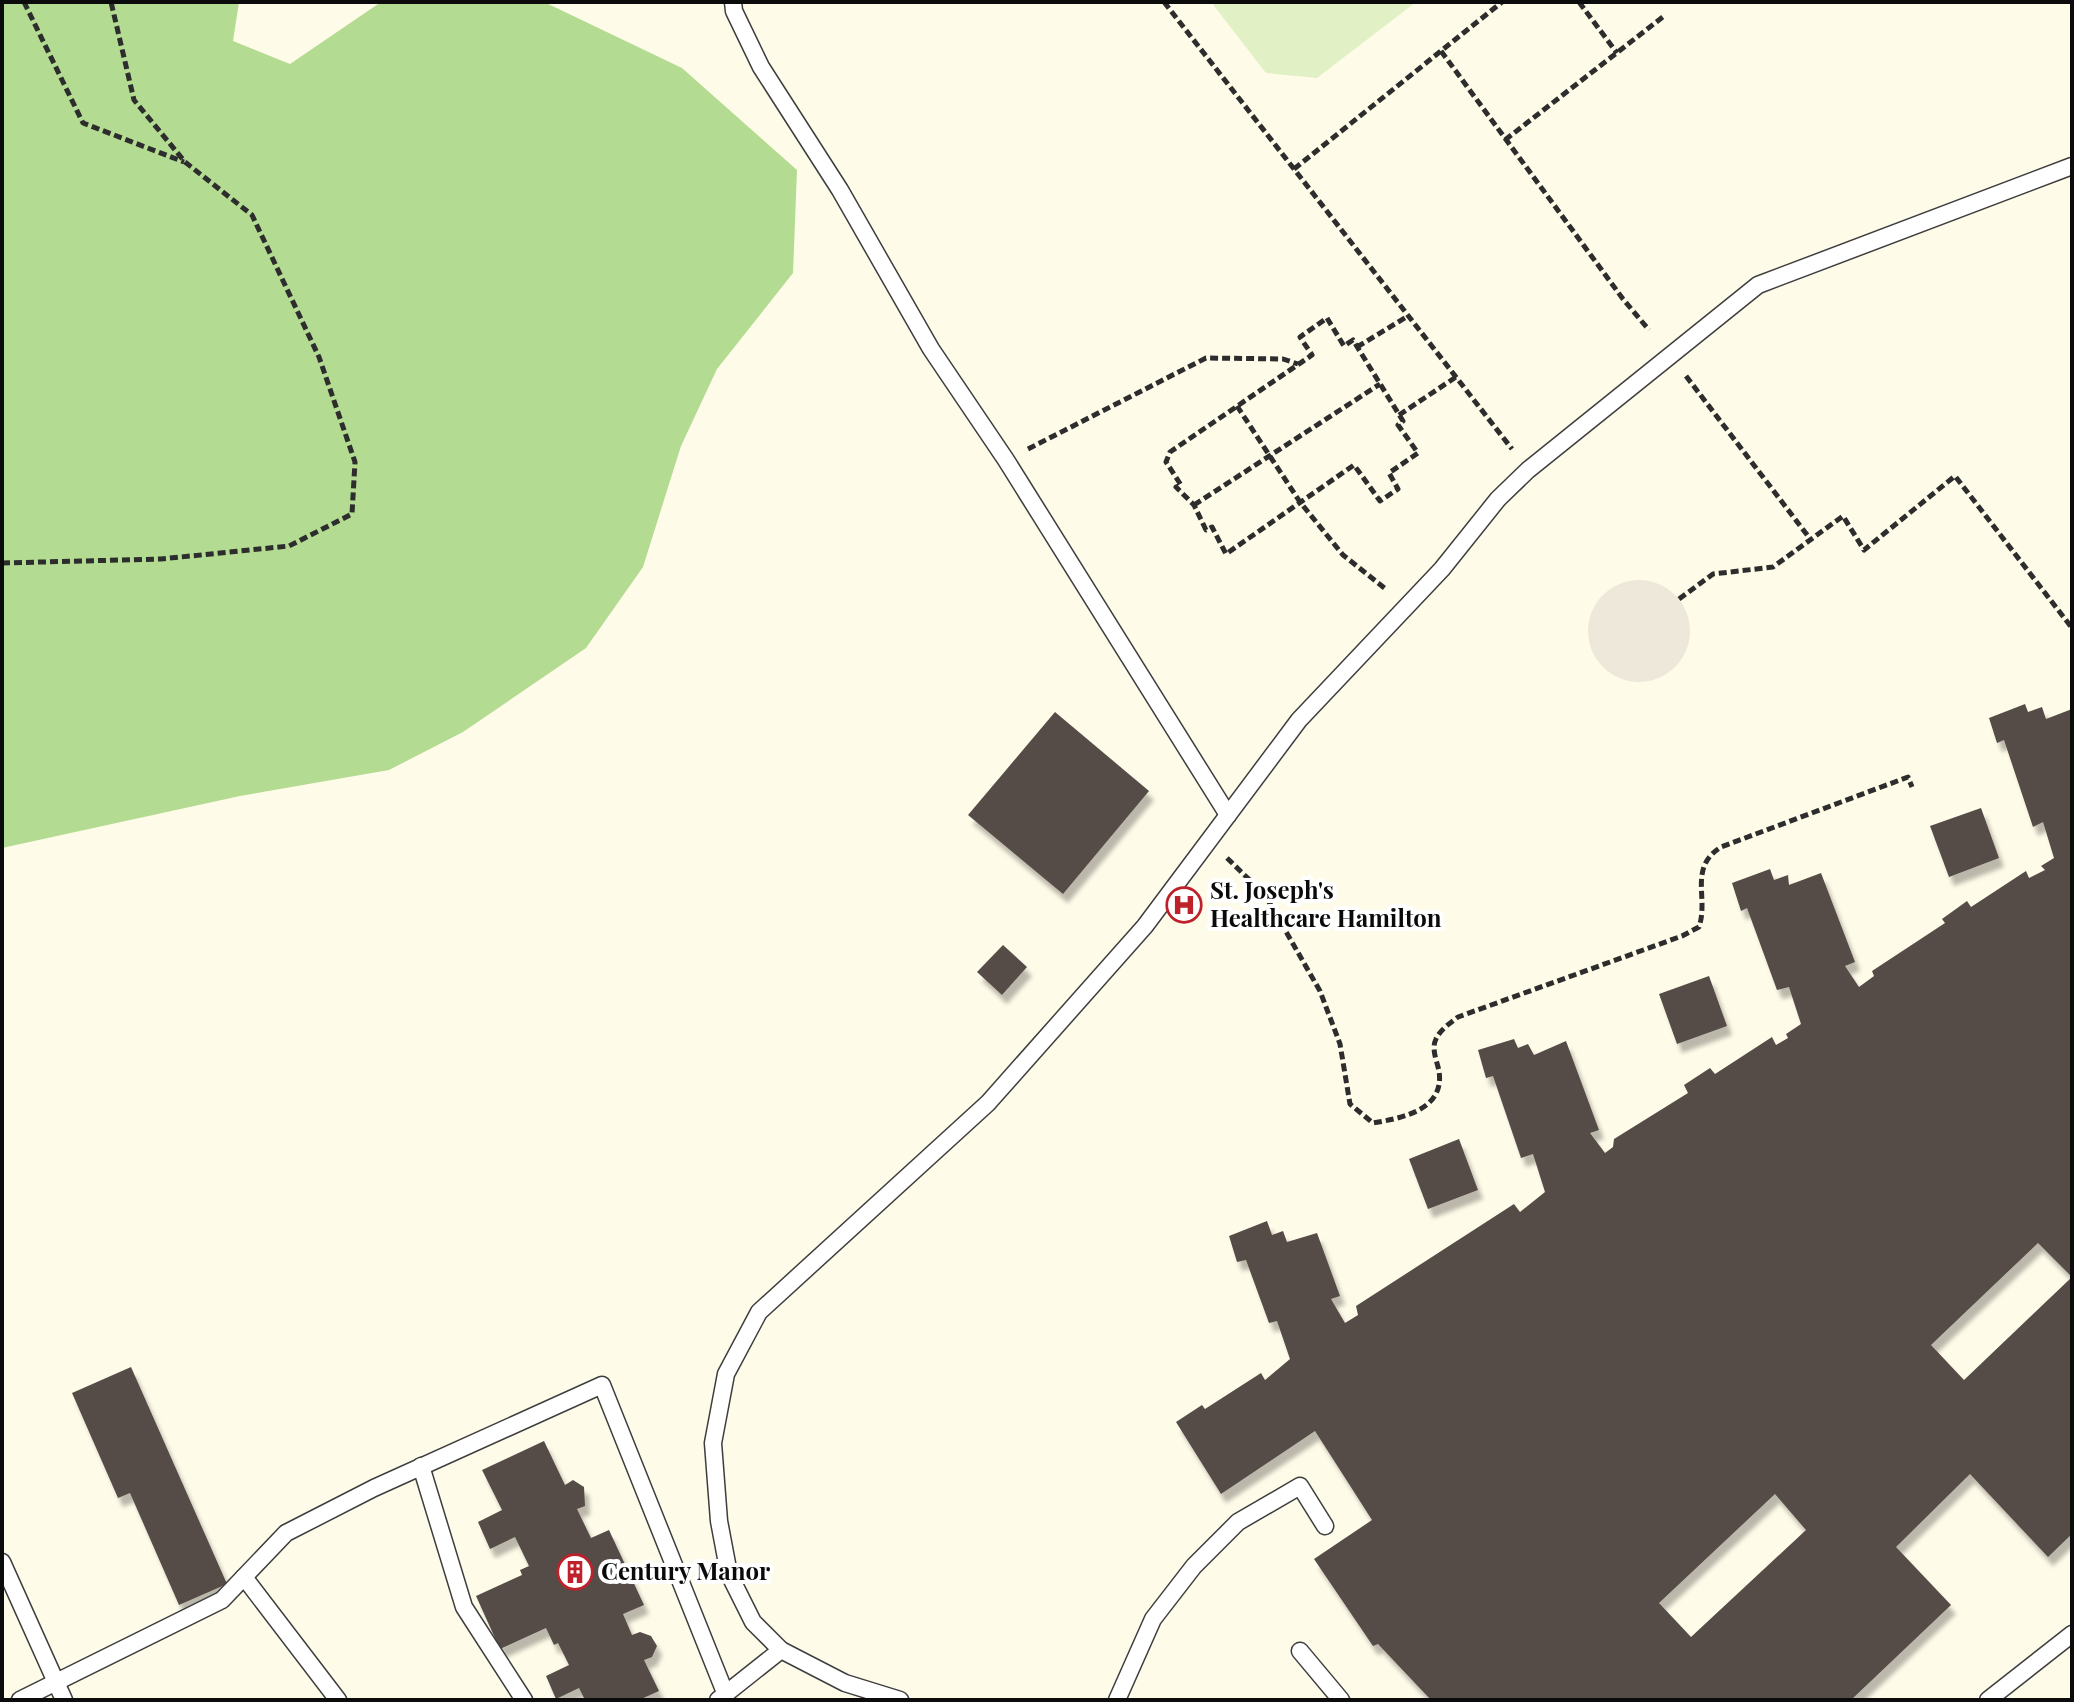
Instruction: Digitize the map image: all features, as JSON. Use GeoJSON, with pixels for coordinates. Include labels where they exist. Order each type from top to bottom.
{"type":"FeatureCollection","features":[{"type":"Feature","properties":{"kind":"lane"},"geometry":{"type":"LineString","coordinates":[[733,2],[734,11],[761,67],[840,190],[931,349],[1006,460],[1228,815]]}},
{"type":"Feature","properties":{"kind":"lane"},"geometry":{"type":"LineString","coordinates":[[900,1700],[845,1683],[781,1650],[753,1622],[729,1574],[719,1521],[713,1443],[726,1374],[759,1312],[988,1103],[1145,926],[1299,720],[1442,569],[1498,499],[1528,470],[1758,285],[2072,166]]}},
{"type":"Feature","properties":{"kind":"lane"},"geometry":{"type":"LineString","coordinates":[[20,1700],[222,1600],[286,1533],[421,1466],[602,1385],[722,1697],[781,1650]]}},
{"type":"Feature","properties":{"kind":"lane"},"geometry":{"type":"LineString","coordinates":[[421,1466],[464,1607],[524,1700]]}},
{"type":"Feature","properties":{"kind":"lane"},"geometry":{"type":"LineString","coordinates":[[1117,1700],[1153,1619],[1194,1566],[1238,1522],[1300,1486],[1325,1526]]}},
{"type":"Feature","properties":{"kind":"lane"},"geometry":{"type":"LineString","coordinates":[[2,1562],[64,1700]]}},
{"type":"Feature","properties":{"kind":"lane"},"geometry":{"type":"LineString","coordinates":[[244,1577],[338,1700]]}},
{"type":"Feature","properties":{"kind":"lane"},"geometry":{"type":"LineString","coordinates":[[1988,1700],[2072,1634]]}},
{"type":"Feature","properties":{"kind":"lane"},"geometry":{"type":"LineString","coordinates":[[1300,1651],[1341,1700]]}},
{"type":"Feature","properties":{"kind":"path"},"geometry":{"type":"LineString","coordinates":[[24,2],[83,123],[185,162]]}},
{"type":"Feature","properties":{"kind":"path"},"geometry":{"type":"LineString","coordinates":[[2,563],[161,559],[289,546],[352,514],[355,462],[319,357],[252,215],[185,162],[134,100],[111,2]]}},
{"type":"Feature","properties":{"kind":"path"},"geometry":{"type":"LineString","coordinates":[[1164,2],[1512,449]]}},
{"type":"Feature","properties":{"kind":"path"},"geometry":{"type":"LineString","coordinates":[[1294,169],[1502,2]]}},
{"type":"Feature","properties":{"kind":"path"},"geometry":{"type":"LineString","coordinates":[[1579,2],[1617,53]]}},
{"type":"Feature","properties":{"kind":"path"},"geometry":{"type":"LineString","coordinates":[[1505,140],[1664,16]]}},
{"type":"Feature","properties":{"kind":"path"},"geometry":{"type":"LineString","coordinates":[[1441,51],[1649,330]]}},
{"type":"Feature","properties":{"kind":"path"},"geometry":{"type":"LineString","coordinates":[[1357,347],[1408,316]]}},
{"type":"Feature","properties":{"kind":"path"},"geometry":{"type":"LineString","coordinates":[[1327,318],[1344,346],[1353,340],[1403,421],[1398,425],[1418,453],[1389,473],[1398,489],[1380,501],[1354,465],[1226,554],[1212,527],[1206,530],[1194,505],[1176,487],[1181,485],[1166,462],[1170,452],[1298,364],[1312,355],[1300,337],[1327,318]]}},
{"type":"Feature","properties":{"kind":"path"},"geometry":{"type":"LineString","coordinates":[[1006,460],[1206,358],[1283,359],[1298,364]]}},
{"type":"Feature","properties":{"kind":"path"},"geometry":{"type":"LineString","coordinates":[[1686,376],[1811,540]]}},
{"type":"Feature","properties":{"kind":"path"},"geometry":{"type":"LineString","coordinates":[[1399,415],[1456,377]]}},
{"type":"Feature","properties":{"kind":"path"},"geometry":{"type":"LineString","coordinates":[[1194,505],[1380,384]]}},
{"type":"Feature","properties":{"kind":"path"},"geometry":{"type":"LineString","coordinates":[[1237,406],[1300,502],[1343,555],[1407,605]]}},
{"type":"Feature","properties":{"kind":"path"},"geometry":{"type":"LineString","coordinates":[[1679,599],[1713,574],[1773,567],[1843,516],[1864,550],[1955,476],[2072,628]]}},
{"type":"Feature","properties":{"kind":"path"},"geometry":{"type":"LineString","coordinates":[[1209,841],[1265,895],[1320,991],[1340,1044],[1350,1104],[1373,1123],[1405,1118],[1436,1095],[1440,1081],[1434,1051],[1436,1039],[1458,1017],[1682,936],[1699,927],[1703,907],[1698,883],[1710,854],[1721,847],[1908,777],[1912,787]]}},
{"type":"Feature","properties":{"kind":"green space"},"geometry":{"type":"Polygon","coordinates":[[[2,2],[239,2],[233,41],[290,64],[381,2],[544,2],[682,68],[797,170],[793,273],[717,369],[681,446],[643,567],[586,648],[463,732],[389,770],[240,796],[2,848],[2,2]]]}},
{"type":"Feature","properties":{"kind":"green space"},"geometry":{"type":"Polygon","coordinates":[[[1211,2],[1416,2],[1317,78],[1266,73],[1211,2]]]}},
{"type":"Feature","properties":{"kind":"shaded area"},"geometry":{"type":"Polygon","coordinates":[[[1639,580],[1659,584],[1675,595],[1686,611],[1690,631],[1686,651],[1675,667],[1659,678],[1639,682],[1619,678],[1603,667],[1592,651],[1588,631],[1592,611],[1603,595],[1619,584],[1639,580]]]}},
{"type":"Feature","properties":{"kind":"building"},"geometry":{"type":"Polygon","coordinates":[[[2025,704],[2028,712],[2042,707],[2046,719],[2072,709],[2072,1277],[2072,1534],[2048,1557],[1970,1474],[1896,1547],[1951,1605],[1851,1700],[1431,1700],[1378,1644],[1373,1646],[1314,1559],[1372,1520],[1315,1431],[1221,1494],[1176,1422],[1202,1405],[1205,1409],[1261,1373],[1265,1380],[1290,1359],[1277,1321],[1269,1323],[1246,1260],[1237,1262],[1229,1236],[1267,1221],[1272,1235],[1283,1231],[1287,1242],[1317,1233],[1340,1296],[1331,1299],[1345,1323],[1358,1315],[1356,1306],[1514,1204],[1520,1212],[1545,1192],[1533,1154],[1521,1158],[1493,1076],[1486,1078],[1478,1050],[1514,1039],[1518,1048],[1528,1044],[1534,1055],[1566,1041],[1599,1130],[1590,1133],[1605,1153],[1613,1147],[1614,1139],[1688,1093],[1684,1085],[1710,1068],[1715,1074],[1772,1037],[1776,1045],[1801,1024],[1789,987],[1777,990],[1747,908],[1741,911],[1732,883],[1770,869],[1774,880],[1788,875],[1789,885],[1821,873],[1855,962],[1845,966],[1859,987],[1874,976],[1872,971],[1945,923],[1942,919],[1967,901],[1971,907],[2026,871],[2029,878],[2045,870],[2041,866],[2054,858],[2043,822],[2033,827],[2004,740],[1997,743],[1989,718],[2025,704]],[[2038,1243],[1931,1345],[1964,1380],[2072,1277],[2038,1243]],[[1775,1494],[1659,1603],[1691,1637],[1806,1530],[1775,1494]]]}},
{"type":"Feature","properties":{"kind":"building"},"geometry":{"type":"Polygon","coordinates":[[[1055,712],[1149,791],[1063,894],[968,815],[1055,712]]]}},
{"type":"Feature","properties":{"kind":"building"},"geometry":{"type":"Polygon","coordinates":[[[1981,808],[1999,858],[1949,877],[1930,826],[1981,808]]]}},
{"type":"Feature","properties":{"kind":"building"},"geometry":{"type":"Polygon","coordinates":[[[1003,945],[1027,967],[1002,995],[977,972],[1003,945]]]}},
{"type":"Feature","properties":{"kind":"building"},"geometry":{"type":"Polygon","coordinates":[[[1709,976],[1727,1026],[1677,1044],[1659,994],[1709,976]]]}},
{"type":"Feature","properties":{"kind":"building"},"geometry":{"type":"Polygon","coordinates":[[[1459,1139],[1478,1190],[1428,1209],[1409,1159],[1459,1139]]]}},
{"type":"Feature","properties":{"kind":"building"},"geometry":{"type":"Polygon","coordinates":[[[131,1367],[227,1584],[179,1605],[130,1493],[118,1498],[72,1393],[131,1367]]]}},
{"type":"Feature","properties":{"kind":"building","name":"Century Manor"},"geometry":{"type":"Polygon","coordinates":[[[544,1441],[565,1485],[573,1480],[584,1487],[585,1506],[577,1509],[591,1538],[609,1530],[644,1605],[623,1614],[632,1635],[640,1632],[651,1636],[657,1646],[652,1657],[644,1660],[659,1691],[639,1700],[585,1700],[579,1688],[556,1699],[546,1676],[569,1665],[558,1643],[554,1645],[546,1628],[500,1649],[476,1596],[522,1575],[520,1570],[529,1566],[515,1537],[490,1549],[478,1522],[502,1510],[482,1470],[544,1441]]]}},
{"type":"Feature","properties":{"kind":"place","name":"St. Joseph's Healthcare Hamilton"},"geometry":{"type":"Point","coordinates":[1184,905]}},
{"type":"Feature","properties":{"kind":"place","name":"Century Manor"},"geometry":{"type":"Point","coordinates":[575,1572]}}]}
